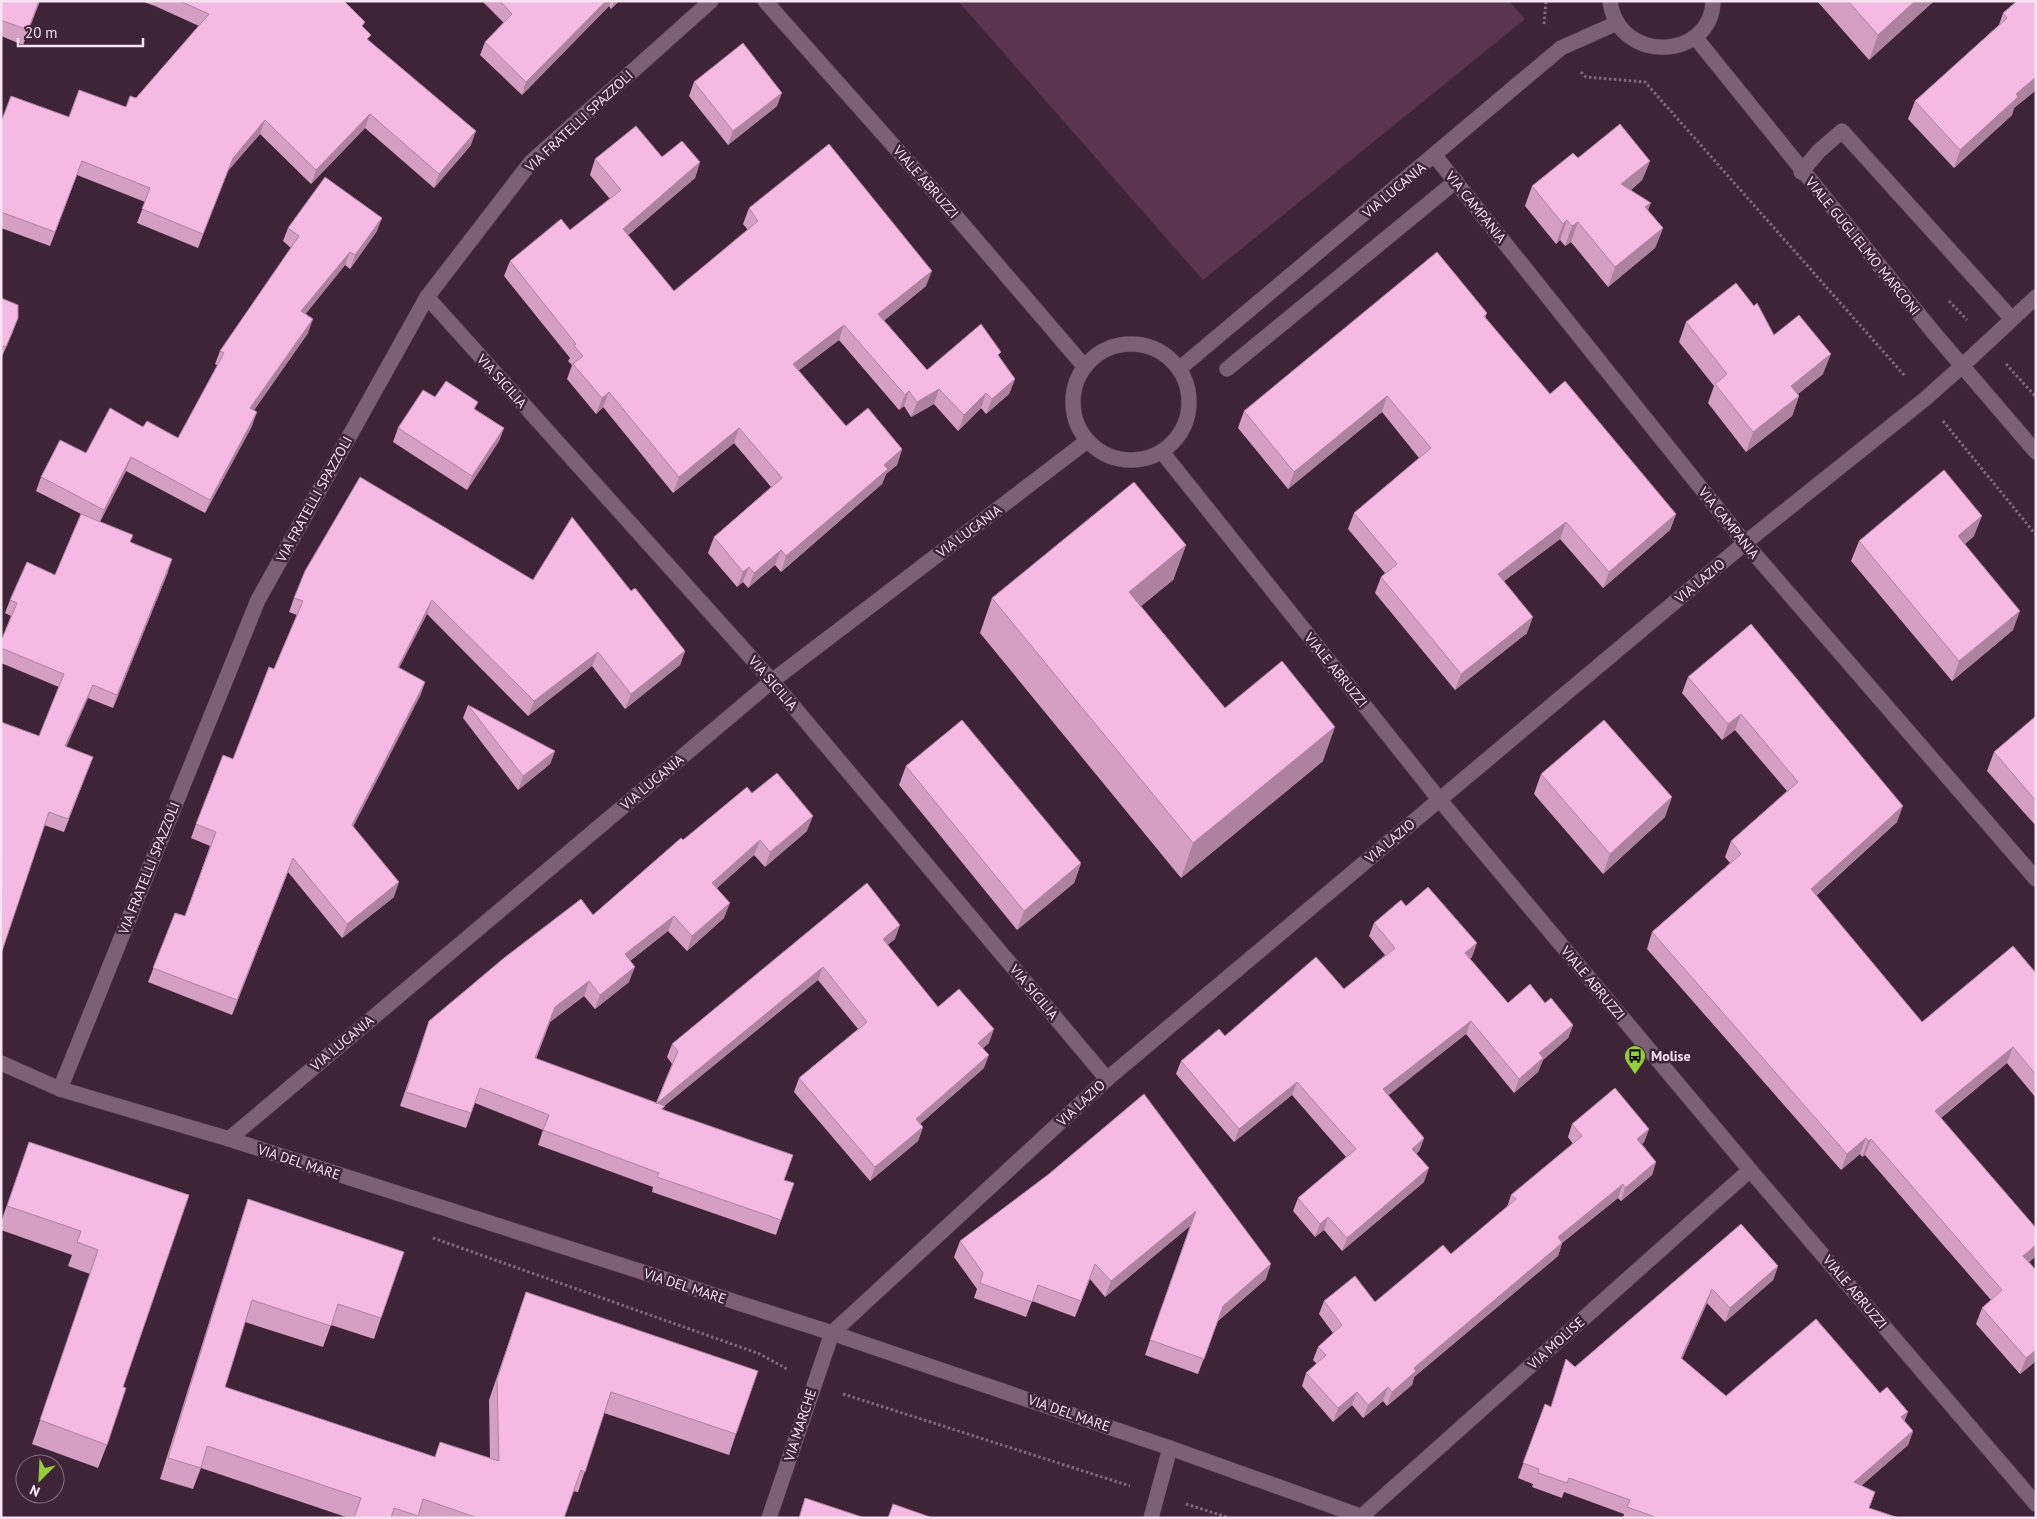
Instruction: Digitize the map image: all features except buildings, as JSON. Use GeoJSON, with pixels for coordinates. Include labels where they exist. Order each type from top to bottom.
{"type":"FeatureCollection","features":[{"type":"Feature","properties":{"kind":"street","name":"VIA FRATELLI SPAZZOLI"},"geometry":{"type":"LineString","coordinates":[[60,1088],[258,600],[426,297],[532,162],[710,1]]}},
{"type":"Feature","properties":{"kind":"street","name":"VIALE ABRUZZI"},"geometry":{"type":"LineString","coordinates":[[765,1],[941,198],[1084,366]]}},
{"type":"Feature","properties":{"kind":"street"},"geometry":{"type":"LineString","coordinates":[[1610,1],[1617,22],[1628,36],[1644,45],[1662,48],[1680,45],[1695,37],[1707,22],[1713,1]]}},
{"type":"Feature","properties":{"kind":"street","name":"VIA LUCANIA"},"geometry":{"type":"LineString","coordinates":[[1180,369],[1561,48],[1617,22]]}},
{"type":"Feature","properties":{"kind":"street","name":"VIALE GUGLIELMO MARCONI"},"geometry":{"type":"LineString","coordinates":[[1695,37],[1802,172],[1962,366],[2036,452]]}},
{"type":"Feature","properties":{"kind":"street"},"geometry":{"type":"LineString","coordinates":[[1802,172],[1819,151],[1842,131],[2011,318]]}},
{"type":"Feature","properties":{"kind":"street","name":"VIA CAMPANIA"},"geometry":{"type":"LineString","coordinates":[[1435,156],[1745,543],[2036,880]]}},
{"type":"Feature","properties":{"kind":"street"},"geometry":{"type":"LineString","coordinates":[[1226,369],[1456,181]]}},
{"type":"Feature","properties":{"kind":"street","name":"VIA LAZIO"},"geometry":{"type":"LineString","coordinates":[[832,1333],[1107,1079],[1745,543],[1925,398],[2036,296]]}},
{"type":"Feature","properties":{"kind":"street","name":"VIA SICILIA"},"geometry":{"type":"LineString","coordinates":[[426,297],[772,681],[1107,1079]]}},
{"type":"Feature","properties":{"kind":"street"},"geometry":{"type":"LineString","coordinates":[[1114,345],[1151,346],[1167,356],[1180,369],[1188,386],[1190,405],[1186,423],[1177,439],[1162,452],[1148,458],[1131,461],[1100,452],[1087,441],[1076,424],[1072,404],[1075,384],[1084,366],[1097,354],[1114,345]]}},
{"type":"Feature","properties":{"kind":"street","name":"VIA LUCANIA"},"geometry":{"type":"LineString","coordinates":[[229,1139],[772,681],[1087,441]]}},
{"type":"Feature","properties":{"kind":"street","name":"VIALE ABRUZZI"},"geometry":{"type":"LineString","coordinates":[[1162,452],[1439,799],[1750,1170],[2036,1504]]}},
{"type":"Feature","properties":{"kind":"street","name":"VIA DEL MARE"},"geometry":{"type":"LineString","coordinates":[[1,1063],[60,1088],[229,1139],[832,1333],[1170,1448],[1364,1517]]}},
{"type":"Feature","properties":{"kind":"street","name":"VIA MOLISE"},"geometry":{"type":"LineString","coordinates":[[1364,1517],[1750,1170]]}},
{"type":"Feature","properties":{"kind":"street","name":"VIA MARCHE"},"geometry":{"type":"LineString","coordinates":[[769,1518],[832,1333]]}},
{"type":"Feature","properties":{"kind":"street"},"geometry":{"type":"LineString","coordinates":[[1152,1518],[1170,1448]]}},
{"type":"Feature","properties":{"kind":"path"},"geometry":{"type":"LineString","coordinates":[[1546,1],[1544,27],[1586,77],[1645,82],[1925,398],[2036,535]]}},
{"type":"Feature","properties":{"kind":"path"},"geometry":{"type":"LineString","coordinates":[[431,1238],[760,1354],[814,1384],[1230,1518]]}},
{"type":"Feature","properties":{"kind":"shaded area"},"geometry":{"type":"Polygon","coordinates":[[[958,1],[1509,1],[1525,19],[1203,280],[958,1]]]}},
{"type":"Feature","properties":{"kind":"place","name":"Molise"},"geometry":{"type":"Point","coordinates":[1635,1075]}}]}
